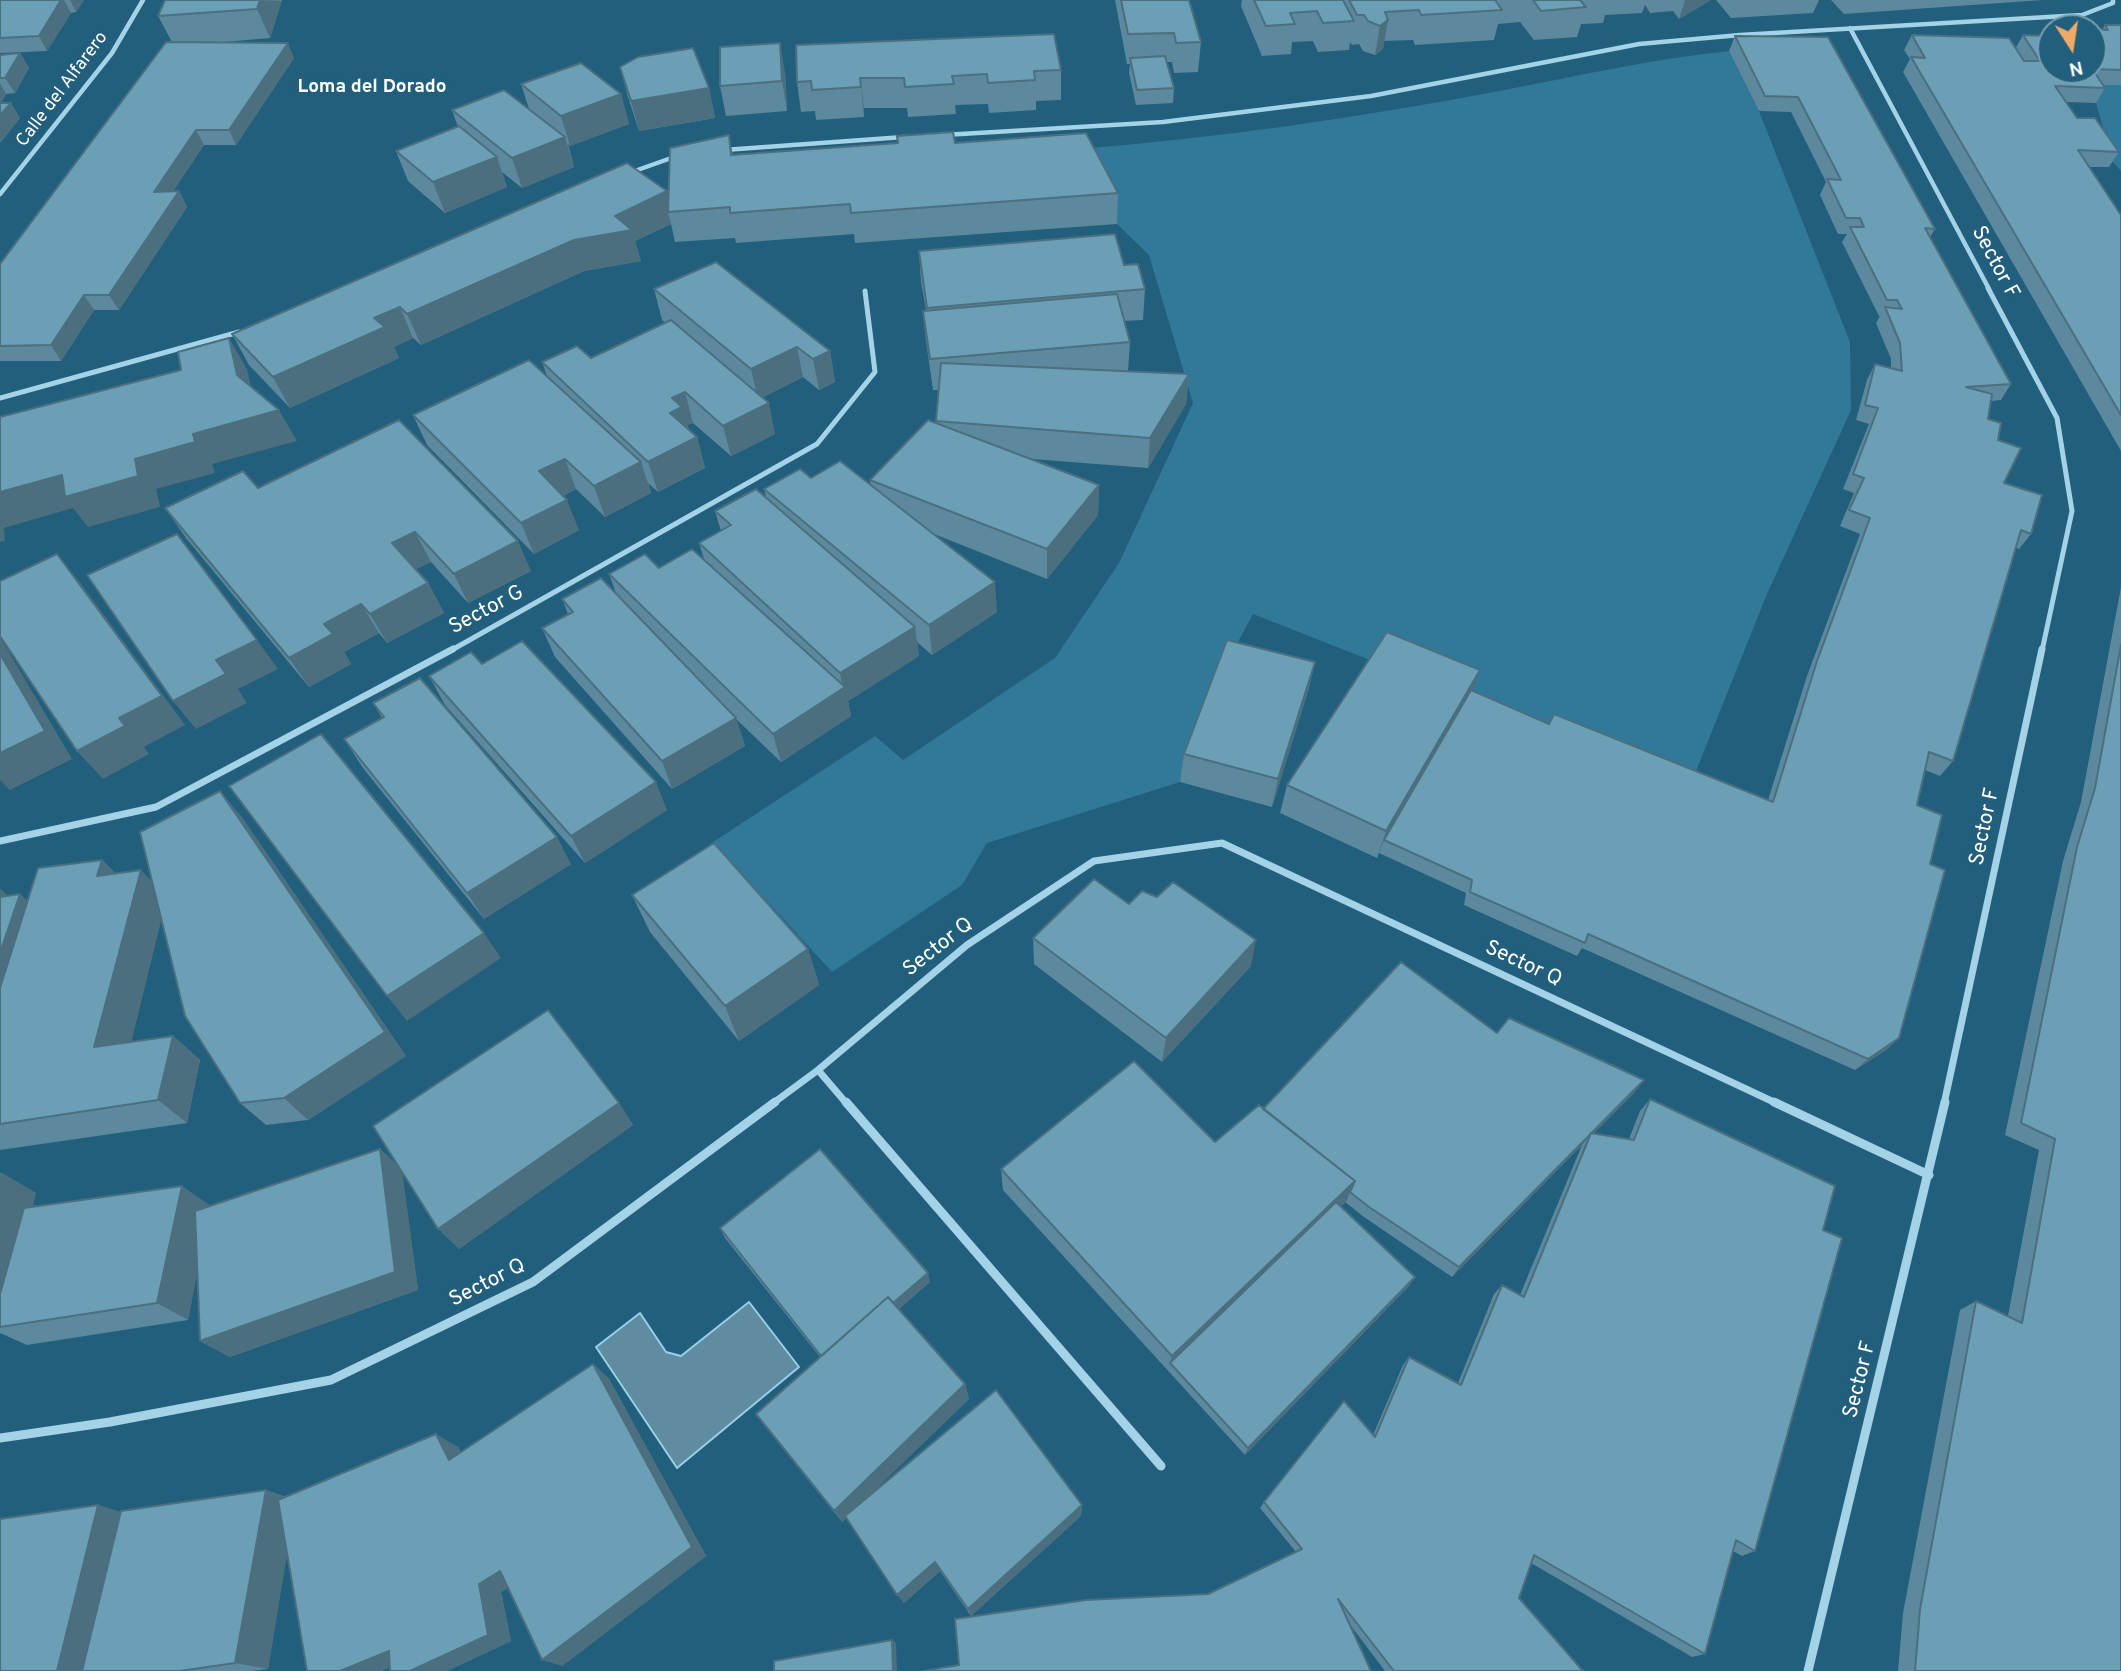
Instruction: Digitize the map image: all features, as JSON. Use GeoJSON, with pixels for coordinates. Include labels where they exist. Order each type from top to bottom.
{"type":"FeatureCollection","features":[{"type":"Feature","properties":{"kind":"street","name":"Calle del Alfarero"},"geometry":{"type":"LineString","coordinates":[[0,194],[112,53],[143,0]]}},
{"type":"Feature","properties":{"kind":"street"},"geometry":{"type":"LineString","coordinates":[[943,135],[1163,122],[1371,96],[1639,44],[2082,15],[2113,3],[2113,0]]}},
{"type":"Feature","properties":{"kind":"street","name":"Sector F"},"geometry":{"type":"LineString","coordinates":[[1808,1671],[1929,1175],[2072,511],[2057,418],[1850,29]]}},
{"type":"Feature","properties":{"kind":"street"},"geometry":{"type":"LineString","coordinates":[[714,151],[751,146],[916,137]]}},
{"type":"Feature","properties":{"kind":"street"},"geometry":{"type":"LineString","coordinates":[[628,174],[666,158],[690,155]]}},
{"type":"Feature","properties":{"kind":"street","name":"Sector G"},"geometry":{"type":"LineString","coordinates":[[0,841],[156,807],[513,617],[817,444],[875,372],[865,290]]}},
{"type":"Feature","properties":{"kind":"street"},"geometry":{"type":"LineString","coordinates":[[0,398],[248,330]]}},
{"type":"Feature","properties":{"kind":"street","name":"Sector Q"},"geometry":{"type":"LineString","coordinates":[[0,1438],[110,1422],[331,1380],[534,1282],[818,1070],[967,945],[1094,861],[1222,843],[1929,1175]]}},
{"type":"Feature","properties":{"kind":"street"},"geometry":{"type":"LineString","coordinates":[[818,1070],[1161,1466]]}},
{"type":"Feature","properties":{"kind":"shaded area"},"geometry":{"type":"Polygon","coordinates":[[[1729,51],[1759,111],[1850,342],[1851,410],[1767,594],[1690,786],[1253,614],[1223,670],[1180,782],[987,843],[962,885],[832,972],[713,842],[875,736],[903,760],[1055,658],[1119,563],[1193,403],[1149,255],[1117,224],[1078,149],[1339,119],[1641,64],[1729,51]]]}},
{"type":"Feature","properties":{"kind":"shaded area"},"geometry":{"type":"Polygon","coordinates":[[[2083,84],[2121,85],[2121,171],[2113,162],[2096,103],[2083,84]]]}},
{"type":"Feature","properties":{"kind":"shaded area"},"geometry":{"type":"Polygon","coordinates":[[[749,1302],[799,1367],[677,1468],[596,1347],[640,1313],[666,1352],[681,1356],[749,1302]]]}},
{"type":"Feature","properties":{"kind":"building"},"geometry":{"type":"Polygon","coordinates":[[[0,0],[61,0],[39,36],[0,38],[0,0]]]}},
{"type":"Feature","properties":{"kind":"building"},"geometry":{"type":"Polygon","coordinates":[[[165,0],[260,0],[257,9],[158,16],[165,0]]]}},
{"type":"Feature","properties":{"kind":"building"},"geometry":{"type":"Polygon","coordinates":[[[1121,0],[1189,0],[1201,42],[1176,43],[1174,33],[1128,34],[1121,0]]]}},
{"type":"Feature","properties":{"kind":"building"},"geometry":{"type":"Polygon","coordinates":[[[1254,0],[1343,0],[1354,21],[1323,23],[1317,11],[1290,13],[1295,24],[1266,26],[1254,0]]]}},
{"type":"Feature","properties":{"kind":"building"},"geometry":{"type":"Polygon","coordinates":[[[1349,0],[1495,0],[1502,10],[1421,15],[1419,10],[1385,12],[1388,20],[1380,26],[1368,21],[1364,15],[1357,15],[1349,0]]]}},
{"type":"Feature","properties":{"kind":"building"},"geometry":{"type":"Polygon","coordinates":[[[1533,0],[1580,0],[1586,7],[1541,11],[1533,0]]]}},
{"type":"Feature","properties":{"kind":"building"},"geometry":{"type":"Polygon","coordinates":[[[2107,25],[2121,25],[2121,70],[2107,70],[2107,25]]]}},
{"type":"Feature","properties":{"kind":"building"},"geometry":{"type":"Polygon","coordinates":[[[1054,34],[1061,70],[1034,71],[1035,80],[988,83],[987,74],[952,76],[954,84],[905,87],[904,78],[860,78],[861,87],[812,90],[811,81],[797,82],[796,45],[1054,34]]]}},
{"type":"Feature","properties":{"kind":"building"},"geometry":{"type":"Polygon","coordinates":[[[1912,35],[2009,38],[2024,61],[2037,61],[2037,84],[2102,84],[2105,88],[2055,86],[2077,118],[2095,118],[2119,152],[2078,150],[2121,215],[2121,415],[1911,57],[1925,58],[1912,35]]]}},
{"type":"Feature","properties":{"kind":"building"},"geometry":{"type":"Polygon","coordinates":[[[2023,35],[2037,36],[2037,56],[2023,35]]]}},
{"type":"Feature","properties":{"kind":"building"},"geometry":{"type":"Polygon","coordinates":[[[1735,36],[1828,37],[1935,229],[1925,228],[2011,384],[1966,387],[1992,394],[1988,419],[2001,423],[1998,440],[2021,448],[2004,483],[2042,495],[2031,534],[2021,530],[1953,761],[1929,752],[1917,805],[1942,815],[1930,864],[1945,870],[1899,1038],[1868,1059],[1588,934],[1585,943],[1470,892],[1472,880],[1384,840],[1471,690],[1549,724],[1554,714],[1773,802],[1817,661],[1870,518],[1849,510],[1864,478],[1853,474],[1878,408],[1865,405],[1875,364],[1902,371],[1900,343],[1885,307],[1902,309],[1897,300],[1887,300],[1850,227],[1864,227],[1860,218],[1846,218],[1827,179],[1841,180],[1798,97],[1765,96],[1735,36]]]}},
{"type":"Feature","properties":{"kind":"building"},"geometry":{"type":"Polygon","coordinates":[[[166,42],[288,43],[229,130],[196,130],[154,192],[179,191],[109,295],[84,295],[51,345],[0,346],[0,264],[166,42]]]}},
{"type":"Feature","properties":{"kind":"building"},"geometry":{"type":"Polygon","coordinates":[[[780,43],[782,81],[720,86],[720,47],[780,43]]]}},
{"type":"Feature","properties":{"kind":"building"},"geometry":{"type":"Polygon","coordinates":[[[693,48],[709,88],[631,101],[620,67],[638,57],[693,48]]]}},
{"type":"Feature","properties":{"kind":"building"},"geometry":{"type":"Polygon","coordinates":[[[20,53],[5,78],[0,78],[0,55],[20,53]]]}},
{"type":"Feature","properties":{"kind":"building"},"geometry":{"type":"Polygon","coordinates":[[[1165,56],[1174,88],[1137,90],[1130,58],[1165,56]]]}},
{"type":"Feature","properties":{"kind":"building"},"geometry":{"type":"Polygon","coordinates":[[[581,63],[621,94],[561,116],[521,84],[581,63]]]}},
{"type":"Feature","properties":{"kind":"building"},"geometry":{"type":"Polygon","coordinates":[[[504,90],[565,137],[512,158],[452,110],[504,90]]]}},
{"type":"Feature","properties":{"kind":"building"},"geometry":{"type":"Polygon","coordinates":[[[0,103],[11,103],[0,115],[0,103]]]}},
{"type":"Feature","properties":{"kind":"building"},"geometry":{"type":"Polygon","coordinates":[[[459,126],[497,157],[433,182],[396,151],[459,126]]]}},
{"type":"Feature","properties":{"kind":"building"},"geometry":{"type":"Polygon","coordinates":[[[953,132],[955,143],[1086,133],[1118,193],[851,213],[850,204],[730,213],[730,207],[668,212],[670,148],[729,135],[731,155],[898,143],[897,136],[953,132]]]}},
{"type":"Feature","properties":{"kind":"building"},"geometry":{"type":"Polygon","coordinates":[[[627,163],[667,191],[615,216],[632,230],[574,240],[407,314],[400,307],[374,318],[385,327],[273,377],[232,334],[627,163]]]}},
{"type":"Feature","properties":{"kind":"building"},"geometry":{"type":"Polygon","coordinates":[[[1115,234],[1124,265],[1138,264],[1145,289],[927,308],[919,251],[1115,234]]]}},
{"type":"Feature","properties":{"kind":"building"},"geometry":{"type":"Polygon","coordinates":[[[716,262],[830,351],[813,359],[797,347],[751,369],[654,289],[716,262]]]}},
{"type":"Feature","properties":{"kind":"building"},"geometry":{"type":"Polygon","coordinates":[[[1117,294],[1130,342],[930,359],[923,311],[1117,294]]]}},
{"type":"Feature","properties":{"kind":"building"},"geometry":{"type":"Polygon","coordinates":[[[671,320],[769,403],[723,426],[685,392],[672,398],[682,407],[670,413],[697,437],[648,462],[542,362],[577,346],[591,358],[671,320]]]}},
{"type":"Feature","properties":{"kind":"building"},"geometry":{"type":"Polygon","coordinates":[[[229,338],[237,375],[279,410],[193,434],[195,442],[135,459],[138,476],[65,497],[62,475],[0,492],[0,417],[181,370],[178,352],[229,338]]]}},
{"type":"Feature","properties":{"kind":"building"},"geometry":{"type":"Polygon","coordinates":[[[529,360],[641,462],[594,486],[565,459],[539,471],[567,500],[521,523],[413,415],[529,360]]]}},
{"type":"Feature","properties":{"kind":"building"},"geometry":{"type":"Polygon","coordinates":[[[941,363],[1189,374],[1150,438],[936,421],[941,363]]]}},
{"type":"Feature","properties":{"kind":"building"},"geometry":{"type":"Polygon","coordinates":[[[399,420],[518,541],[454,574],[415,532],[392,543],[428,583],[370,614],[361,604],[324,624],[333,634],[289,658],[165,508],[243,471],[258,488],[399,420]]]}},
{"type":"Feature","properties":{"kind":"building"},"geometry":{"type":"Polygon","coordinates":[[[928,420],[1099,485],[1047,549],[870,480],[928,420]]]}},
{"type":"Feature","properties":{"kind":"building"},"geometry":{"type":"Polygon","coordinates":[[[840,461],[995,582],[929,625],[764,489],[800,469],[811,478],[840,461]]]}},
{"type":"Feature","properties":{"kind":"building"},"geometry":{"type":"Polygon","coordinates":[[[756,489],[915,627],[840,673],[699,543],[731,525],[715,511],[756,489]]]}},
{"type":"Feature","properties":{"kind":"building"},"geometry":{"type":"Polygon","coordinates":[[[177,534],[257,640],[216,660],[226,674],[173,701],[87,575],[177,534]]]}},
{"type":"Feature","properties":{"kind":"building"},"geometry":{"type":"Polygon","coordinates":[[[692,549],[845,687],[773,734],[609,574],[645,554],[659,568],[692,549]]]}},
{"type":"Feature","properties":{"kind":"building"},"geometry":{"type":"Polygon","coordinates":[[[57,554],[162,696],[119,718],[125,726],[77,751],[0,636],[0,581],[57,554]]]}},
{"type":"Feature","properties":{"kind":"building"},"geometry":{"type":"Polygon","coordinates":[[[601,578],[736,718],[662,761],[542,628],[573,612],[562,599],[601,578]]]}},
{"type":"Feature","properties":{"kind":"building"},"geometry":{"type":"Polygon","coordinates":[[[1387,632],[1480,670],[1386,831],[1287,785],[1387,632]]]}},
{"type":"Feature","properties":{"kind":"building"},"geometry":{"type":"Polygon","coordinates":[[[1227,640],[1315,662],[1278,779],[1184,754],[1227,640]]]}},
{"type":"Feature","properties":{"kind":"building"},"geometry":{"type":"Polygon","coordinates":[[[522,641],[656,782],[571,836],[429,676],[471,652],[482,664],[522,641]]]}},
{"type":"Feature","properties":{"kind":"building"},"geometry":{"type":"Polygon","coordinates":[[[2121,645],[2121,1671],[1915,1671],[1920,1609],[1976,1301],[2022,1323],[2055,1139],[2021,1123],[2077,847],[2095,788],[2121,645]]]}},
{"type":"Feature","properties":{"kind":"building"},"geometry":{"type":"Polygon","coordinates":[[[0,654],[45,731],[0,753],[0,654]]]}},
{"type":"Feature","properties":{"kind":"building"},"geometry":{"type":"Polygon","coordinates":[[[420,678],[557,837],[467,893],[344,739],[384,717],[373,703],[420,678]]]}},
{"type":"Feature","properties":{"kind":"building"},"geometry":{"type":"Polygon","coordinates":[[[321,734],[484,933],[387,996],[229,786],[321,734]]]}},
{"type":"Feature","properties":{"kind":"building"},"geometry":{"type":"Polygon","coordinates":[[[220,791],[385,1032],[284,1098],[240,1103],[185,1016],[140,832],[220,791]]]}},
{"type":"Feature","properties":{"kind":"building"},"geometry":{"type":"Polygon","coordinates":[[[714,843],[808,949],[725,1006],[632,895],[714,843]]]}},
{"type":"Feature","properties":{"kind":"building"},"geometry":{"type":"Polygon","coordinates":[[[102,860],[97,876],[141,870],[94,1047],[173,1036],[158,1100],[0,1124],[0,988],[38,868],[102,860]]]}},
{"type":"Feature","properties":{"kind":"building"},"geometry":{"type":"Polygon","coordinates":[[[1094,879],[1129,904],[1142,891],[1157,897],[1173,882],[1256,940],[1166,1038],[1033,938],[1094,879]]]}},
{"type":"Feature","properties":{"kind":"building"},"geometry":{"type":"Polygon","coordinates":[[[20,894],[0,953],[0,897],[20,894]]]}},
{"type":"Feature","properties":{"kind":"building"},"geometry":{"type":"Polygon","coordinates":[[[1401,962],[1497,1033],[1509,1018],[1644,1080],[1459,1267],[1350,1192],[1355,1181],[1263,1109],[1401,962]]]}},
{"type":"Feature","properties":{"kind":"building"},"geometry":{"type":"Polygon","coordinates":[[[548,1010],[619,1103],[438,1229],[373,1126],[548,1010]]]}},
{"type":"Feature","properties":{"kind":"building"},"geometry":{"type":"Polygon","coordinates":[[[1134,1061],[1215,1142],[1259,1105],[1355,1181],[1172,1356],[1001,1169],[1134,1061]]]}},
{"type":"Feature","properties":{"kind":"building"},"geometry":{"type":"Polygon","coordinates":[[[1650,1099],[1835,1186],[1823,1230],[1842,1238],[1755,1551],[1736,1540],[1705,1654],[1534,1555],[1519,1598],[1583,1671],[1394,1671],[1338,1599],[1371,1671],[923,1671],[959,1665],[955,1619],[1086,1600],[1208,1594],[1302,1549],[1264,1502],[1344,1401],[1375,1437],[1409,1357],[1461,1385],[1502,1285],[1524,1297],[1591,1133],[1634,1140],[1650,1099]]]}},
{"type":"Feature","properties":{"kind":"building"},"geometry":{"type":"Polygon","coordinates":[[[380,1149],[395,1272],[200,1341],[195,1211],[380,1149]]]}},
{"type":"Feature","properties":{"kind":"building"},"geometry":{"type":"Polygon","coordinates":[[[820,1149],[928,1273],[893,1303],[888,1297],[821,1356],[720,1228],[820,1149]]]}},
{"type":"Feature","properties":{"kind":"building"},"geometry":{"type":"Polygon","coordinates":[[[182,1186],[157,1303],[0,1327],[0,1294],[24,1208],[182,1186]]]}},
{"type":"Feature","properties":{"kind":"building"},"geometry":{"type":"Polygon","coordinates":[[[1336,1202],[1415,1277],[1248,1448],[1170,1363],[1336,1202]]]}},
{"type":"Feature","properties":{"kind":"building"},"geometry":{"type":"Polygon","coordinates":[[[888,1297],[965,1384],[834,1511],[756,1414],[888,1297]]]}},
{"type":"Feature","properties":{"kind":"building"},"geometry":{"type":"Polygon","coordinates":[[[593,1364],[692,1547],[542,1660],[500,1571],[479,1584],[488,1635],[410,1671],[390,1671],[389,1651],[340,1671],[307,1671],[278,1500],[436,1434],[449,1460],[593,1364]]]}},
{"type":"Feature","properties":{"kind":"building"},"geometry":{"type":"Polygon","coordinates":[[[996,1390],[1082,1505],[968,1609],[935,1562],[897,1595],[845,1516],[996,1390]]]}},
{"type":"Feature","properties":{"kind":"building"},"geometry":{"type":"Polygon","coordinates":[[[266,1490],[235,1663],[180,1671],[82,1671],[121,1511],[266,1490]]]}},
{"type":"Feature","properties":{"kind":"building"},"geometry":{"type":"Polygon","coordinates":[[[98,1505],[57,1671],[0,1671],[0,1519],[98,1505]]]}},
{"type":"Feature","properties":{"kind":"building"},"geometry":{"type":"Polygon","coordinates":[[[892,1640],[893,1671],[774,1671],[774,1661],[892,1640]]]}},
{"type":"Feature","properties":{"kind":"district","name":"Loma del Dorado"},"geometry":{"type":"Point","coordinates":[372,88]}}]}
